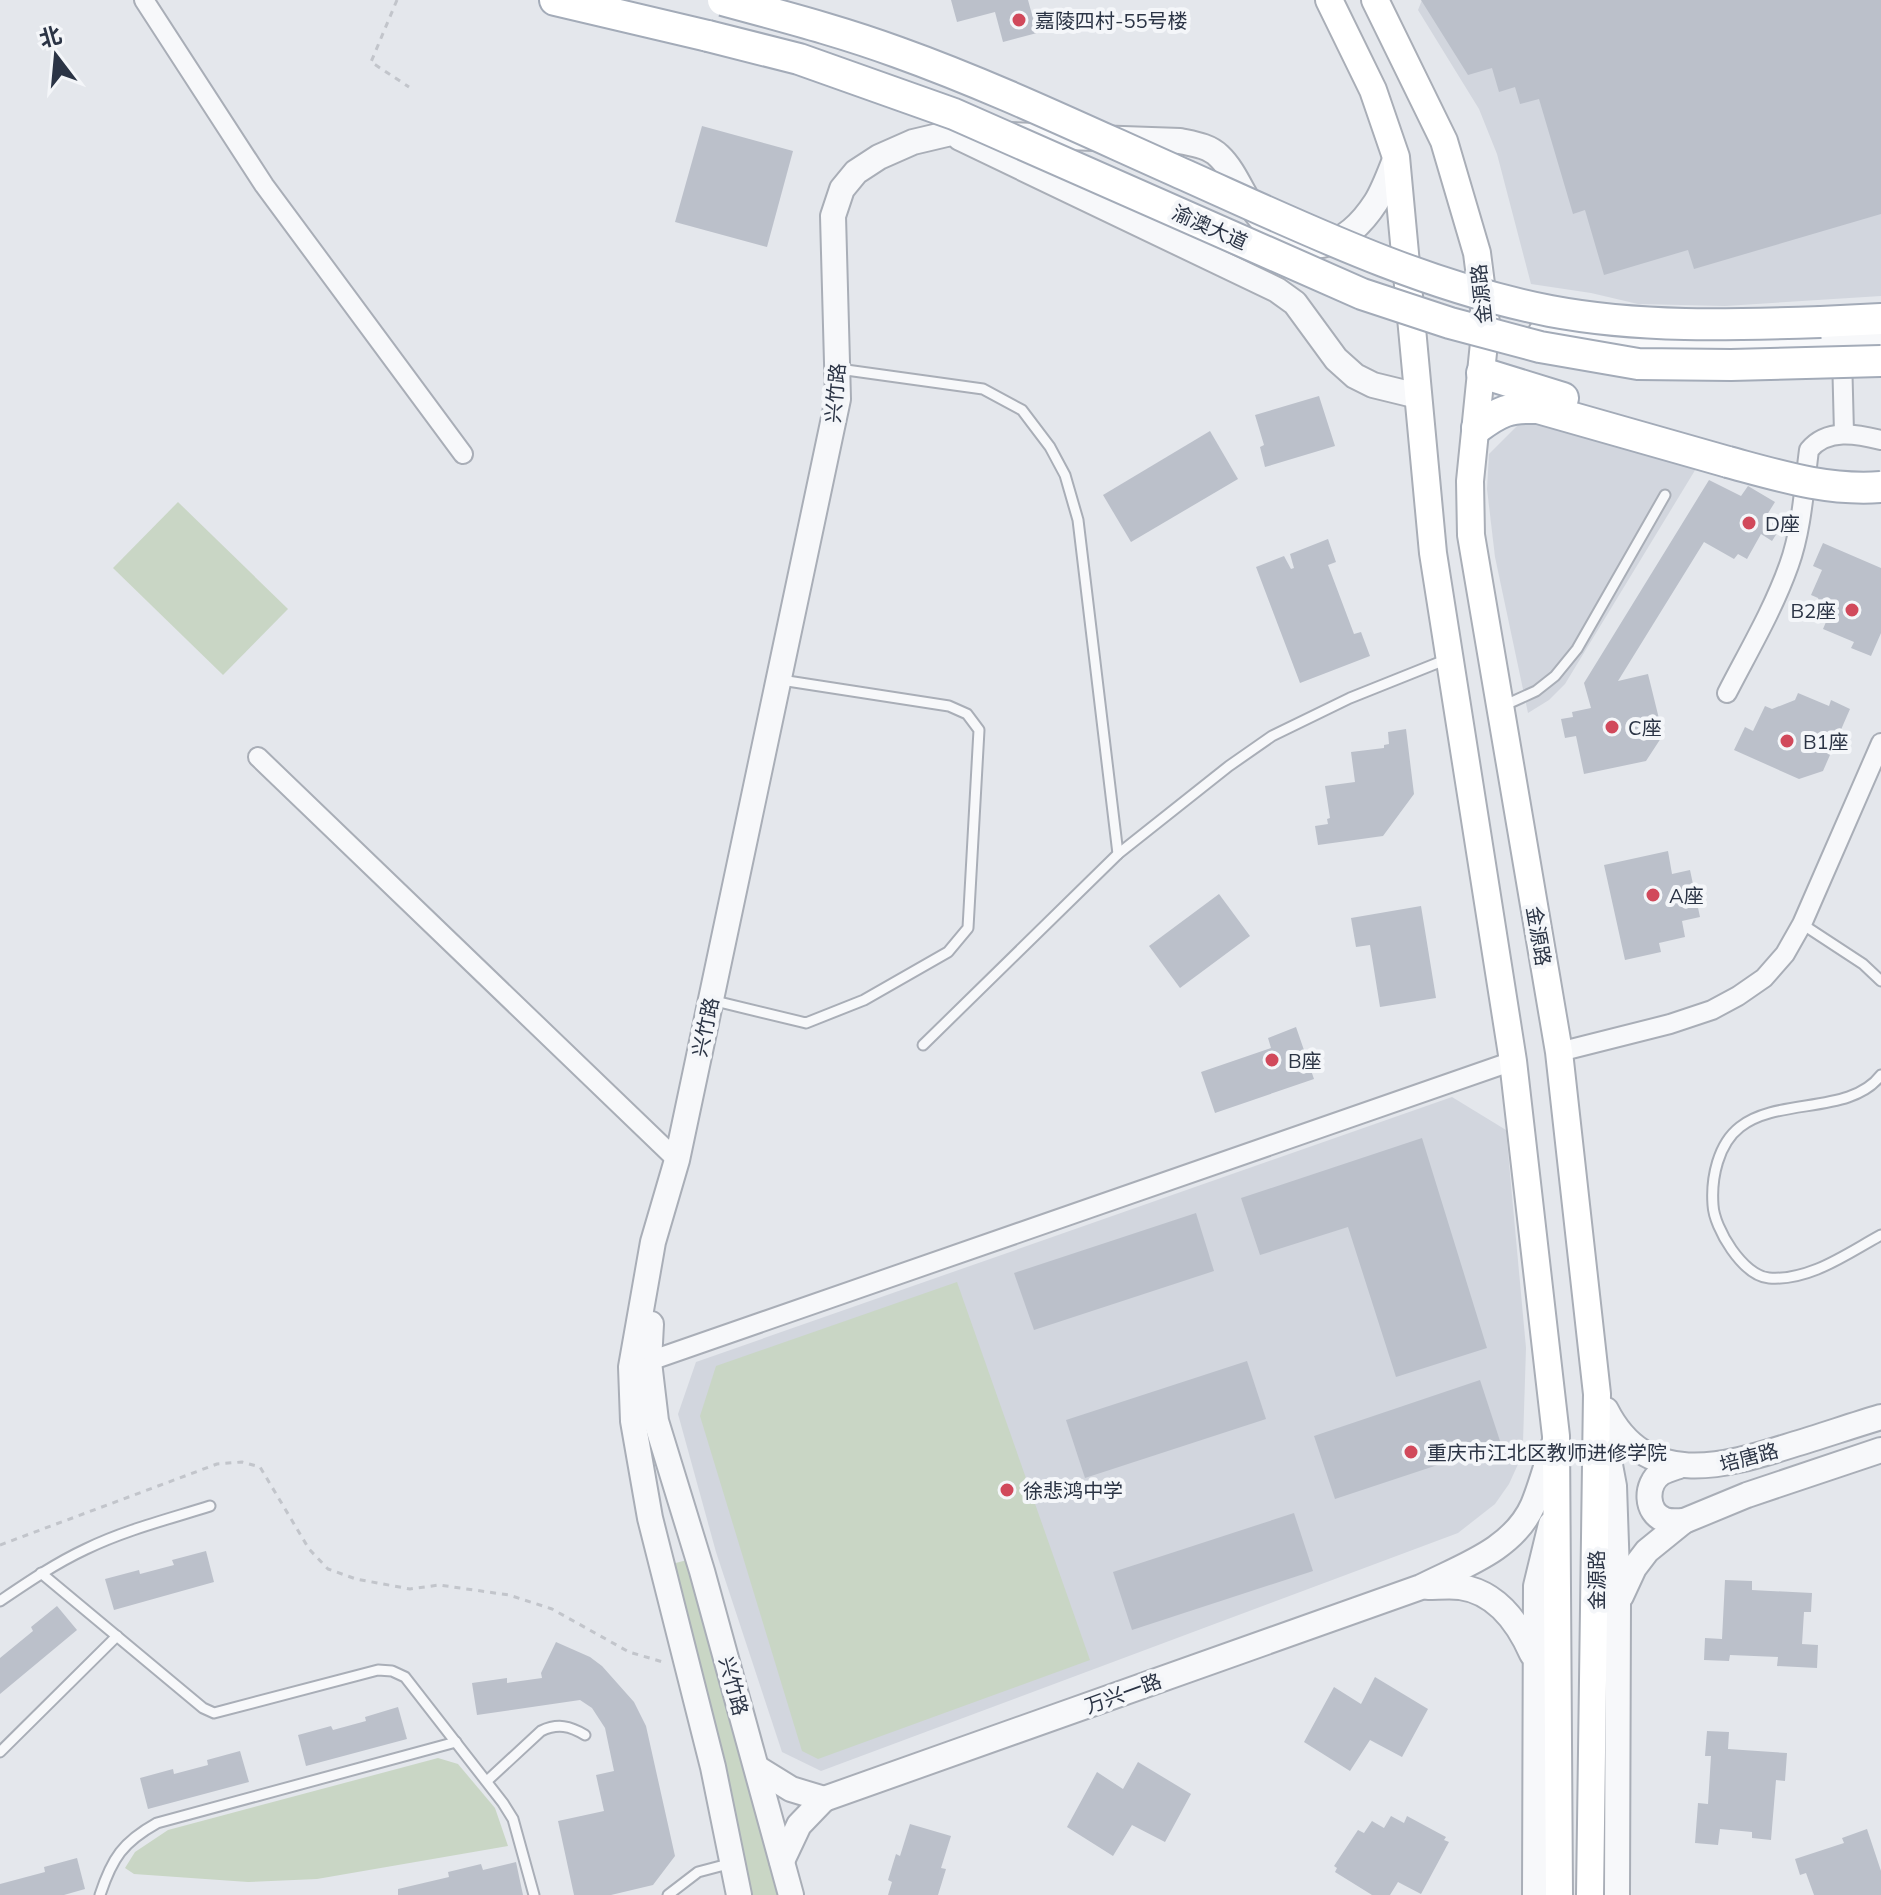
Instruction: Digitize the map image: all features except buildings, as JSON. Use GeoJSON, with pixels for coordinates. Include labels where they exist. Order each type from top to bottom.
{"type":"FeatureCollection","features":[{"type":"Feature","properties":{"kind":"main road","name":"渝澳大道"},"geometry":{"type":"LineString","coordinates":[[555,0],[799,59],[954,114],[1362,294],[1450,323],[1540,347],[1638,364],[1881,361]]}},
{"type":"Feature","properties":{"kind":"main road","name":"渝澳大道"},"geometry":{"type":"LineString","coordinates":[[723,0],[896,51],[954,73],[1373,258],[1462,288],[1549,310],[1638,323],[1729,325],[1881,319]]}},
{"type":"Feature","properties":{"kind":"main road","name":"金源路"},"geometry":{"type":"LineString","coordinates":[[1329,0],[1373,90],[1396,157],[1433,553],[1513,1061],[1556,1436],[1559,1895]]}},
{"type":"Feature","properties":{"kind":"main road","name":"金源路"},"geometry":{"type":"LineString","coordinates":[[1375,0],[1444,141],[1477,253],[1486,323],[1470,481],[1471,535],[1559,1052],[1597,1394],[1590,1895]]}},
{"type":"Feature","properties":{"kind":"main road"},"geometry":{"type":"LineString","coordinates":[[1482,373],[1811,485],[1856,489],[1881,487]]}},
{"type":"Feature","properties":{"kind":"main road"},"geometry":{"type":"LineString","coordinates":[[1477,428],[1499,412],[1516,407],[1538,408],[1729,456],[1807,471],[1881,472]]}},
{"type":"Feature","properties":{"kind":"main road"},"geometry":{"type":"LineString","coordinates":[[1433,553],[1439,538],[1455,534],[1467,544],[1476,567]]}},
{"type":"Feature","properties":{"kind":"street"},"geometry":{"type":"LineString","coordinates":[[144,0],[264,185],[463,454]]}},
{"type":"Feature","properties":{"kind":"street"},"geometry":{"type":"LineString","coordinates":[[951,133],[1277,290],[1295,303],[1336,359],[1355,376],[1373,385],[1418,396]]}},
{"type":"Feature","properties":{"kind":"street","name":"兴竹路"},"geometry":{"type":"LineString","coordinates":[[739,1895],[713,1767],[650,1518],[633,1421],[653,1242],[677,1160],[838,399],[833,216],[842,189],[856,172],[879,157],[913,142],[951,133],[1180,141],[1205,147],[1219,156],[1258,215],[1274,232],[1295,243],[1318,247],[1346,237],[1364,218],[1377,200],[1396,157]]}},
{"type":"Feature","properties":{"kind":"street"},"geometry":{"type":"LineString","coordinates":[[1486,323],[1609,342],[1842,344],[1881,339]]}},
{"type":"Feature","properties":{"kind":"street"},"geometry":{"type":"LineString","coordinates":[[1842,344],[1844,433]]}},
{"type":"Feature","properties":{"kind":"street"},"geometry":{"type":"LineString","coordinates":[[1727,693],[1790,563],[1798,532],[1809,450],[1816,442],[1844,433],[1881,440]]}},
{"type":"Feature","properties":{"kind":"street"},"geometry":{"type":"LineString","coordinates":[[1559,1052],[1712,1010],[1764,978],[1785,954],[1802,924],[1881,743]]}},
{"type":"Feature","properties":{"kind":"street"},"geometry":{"type":"LineString","coordinates":[[258,757],[677,1160]]}},
{"type":"Feature","properties":{"kind":"street"},"geometry":{"type":"LineString","coordinates":[[640,1364],[1513,1061]]}},
{"type":"Feature","properties":{"kind":"street","name":"兴竹路"},"geometry":{"type":"LineString","coordinates":[[640,1364],[702,1571],[791,1895]]}},
{"type":"Feature","properties":{"kind":"street"},"geometry":{"type":"LineString","coordinates":[[1597,1394],[1614,1486],[1618,1602],[1617,1895]]}},
{"type":"Feature","properties":{"kind":"street","name":"培唐路"},"geometry":{"type":"LineString","coordinates":[[1597,1394],[1616,1431],[1631,1445],[1679,1466],[1710,1467],[1743,1461],[1881,1417]]}},
{"type":"Feature","properties":{"kind":"street"},"geometry":{"type":"LineString","coordinates":[[1421,1587],[1492,1552],[1516,1532],[1533,1506],[1556,1436]]}},
{"type":"Feature","properties":{"kind":"street","name":"培唐路"},"geometry":{"type":"LineString","coordinates":[[1618,1602],[1634,1568],[1647,1551],[1684,1521],[1747,1495],[1881,1450]]}},
{"type":"Feature","properties":{"kind":"street"},"geometry":{"type":"LineString","coordinates":[[1679,1466],[1659,1474],[1650,1486],[1649,1499],[1655,1514],[1666,1521],[1684,1521]]}},
{"type":"Feature","properties":{"kind":"street"},"geometry":{"type":"LineString","coordinates":[[1535,1895],[1536,1586],[1557,1502]]}},
{"type":"Feature","properties":{"kind":"street"},"geometry":{"type":"LineString","coordinates":[[1421,1587],[1461,1587],[1491,1599],[1511,1616],[1522,1631],[1535,1662]]}},
{"type":"Feature","properties":{"kind":"street","name":"万兴一路"},"geometry":{"type":"LineString","coordinates":[[824,1799],[1421,1587]]}},
{"type":"Feature","properties":{"kind":"street"},"geometry":{"type":"LineString","coordinates":[[757,1768],[791,1789],[824,1799],[799,1825],[782,1861]]}},
{"type":"Feature","properties":{"kind":"lane"},"geometry":{"type":"LineString","coordinates":[[839,369],[983,389],[1022,410],[1050,447],[1065,475],[1078,520],[1118,854]]}},
{"type":"Feature","properties":{"kind":"lane"},"geometry":{"type":"LineString","coordinates":[[1499,708],[1536,691],[1555,676],[1577,649],[1665,495]]}},
{"type":"Feature","properties":{"kind":"lane"},"geometry":{"type":"LineString","coordinates":[[923,1045],[1118,854],[1272,736],[1350,698],[1448,659]]}},
{"type":"Feature","properties":{"kind":"lane"},"geometry":{"type":"LineString","coordinates":[[711,1000],[806,1023],[864,1000],[948,952],[968,928],[979,730],[967,714],[949,706],[779,679]]}},
{"type":"Feature","properties":{"kind":"lane"},"geometry":{"type":"LineString","coordinates":[[1802,924],[1863,964],[1881,981]]}},
{"type":"Feature","properties":{"kind":"lane"},"geometry":{"type":"LineString","coordinates":[[1881,1075],[1869,1089],[1853,1095],[1762,1116],[1739,1127],[1720,1153],[1714,1173],[1713,1209],[1734,1256],[1745,1267],[1765,1278],[1815,1271],[1881,1235]]}},
{"type":"Feature","properties":{"kind":"lane"},"geometry":{"type":"LineString","coordinates":[[0,1601],[41,1573],[86,1549],[128,1531],[210,1506]]}},
{"type":"Feature","properties":{"kind":"lane"},"geometry":{"type":"LineString","coordinates":[[41,1573],[203,1708],[214,1713],[378,1670],[392,1671],[405,1677],[488,1780],[513,1819],[534,1895]]}},
{"type":"Feature","properties":{"kind":"lane"},"geometry":{"type":"LineString","coordinates":[[0,1752],[117,1636]]}},
{"type":"Feature","properties":{"kind":"lane"},"geometry":{"type":"LineString","coordinates":[[488,1780],[541,1731],[550,1727],[572,1727],[585,1735]]}},
{"type":"Feature","properties":{"kind":"lane"},"geometry":{"type":"LineString","coordinates":[[100,1895],[114,1859],[125,1844],[157,1823],[456,1742]]}},
{"type":"Feature","properties":{"kind":"lane"},"geometry":{"type":"LineString","coordinates":[[668,1895],[698,1872],[732,1863]]}},
{"type":"Feature","properties":{"kind":"path"},"geometry":{"type":"LineString","coordinates":[[397,0],[371,62],[409,87]]}},
{"type":"Feature","properties":{"kind":"path"},"geometry":{"type":"LineString","coordinates":[[0,1545],[217,1464],[242,1462],[260,1467],[309,1549],[328,1569],[356,1579],[410,1589],[439,1585],[509,1595],[552,1609],[629,1652],[688,1669]]}},
{"type":"Feature","properties":{"kind":"shaded area"},"geometry":{"type":"Polygon","coordinates":[[[1422,0],[1881,0],[1881,296],[1725,306],[1638,304],[1531,284],[1497,154],[1479,109],[1418,10],[1422,0]]]}},
{"type":"Feature","properties":{"kind":"shaded area"},"geometry":{"type":"Polygon","coordinates":[[[1523,420],[1697,467],[1565,684],[1549,700],[1528,713],[1495,557],[1487,489],[1489,454],[1523,420]]]}},
{"type":"Feature","properties":{"kind":"shaded area","name":"徐悲鸿中学"},"geometry":{"type":"Polygon","coordinates":[[[1452,1097],[1506,1130],[1526,1348],[1523,1442],[1519,1462],[1495,1504],[1458,1533],[821,1771],[782,1752],[716,1552],[678,1414],[696,1362],[1452,1097]]]}},
{"type":"Feature","properties":{"kind":"green space"},"geometry":{"type":"Polygon","coordinates":[[[178,502],[288,609],[223,675],[113,568],[178,502]]]}},
{"type":"Feature","properties":{"kind":"green space"},"geometry":{"type":"Polygon","coordinates":[[[957,1282],[1090,1660],[818,1759],[802,1751],[700,1416],[716,1366],[957,1282]]]}},
{"type":"Feature","properties":{"kind":"green space"},"geometry":{"type":"Polygon","coordinates":[[[687,1560],[777,1895],[748,1895],[672,1564],[687,1560]]]}},
{"type":"Feature","properties":{"kind":"green space"},"geometry":{"type":"Polygon","coordinates":[[[438,1758],[458,1764],[495,1808],[508,1846],[317,1879],[248,1882],[134,1874],[125,1868],[135,1852],[168,1830],[438,1758]]]}},
{"type":"Feature","properties":{"kind":"place","name":"嘉陵四村-55号楼"},"geometry":{"type":"Point","coordinates":[1019,20]}},
{"type":"Feature","properties":{"kind":"place","name":"D座"},"geometry":{"type":"Point","coordinates":[1749,523]}},
{"type":"Feature","properties":{"kind":"place","name":"B2座"},"geometry":{"type":"Point","coordinates":[1852,610]}},
{"type":"Feature","properties":{"kind":"place","name":"C座"},"geometry":{"type":"Point","coordinates":[1612,727]}},
{"type":"Feature","properties":{"kind":"place","name":"B1座"},"geometry":{"type":"Point","coordinates":[1787,741]}},
{"type":"Feature","properties":{"kind":"place","name":"A座"},"geometry":{"type":"Point","coordinates":[1653,895]}},
{"type":"Feature","properties":{"kind":"place","name":"B座"},"geometry":{"type":"Point","coordinates":[1272,1060]}},
{"type":"Feature","properties":{"kind":"place","name":"重庆市江北区教师进修学院"},"geometry":{"type":"Point","coordinates":[1411,1452]}},
{"type":"Feature","properties":{"kind":"place","name":"徐悲鸿中学"},"geometry":{"type":"Point","coordinates":[1007,1490]}}]}
